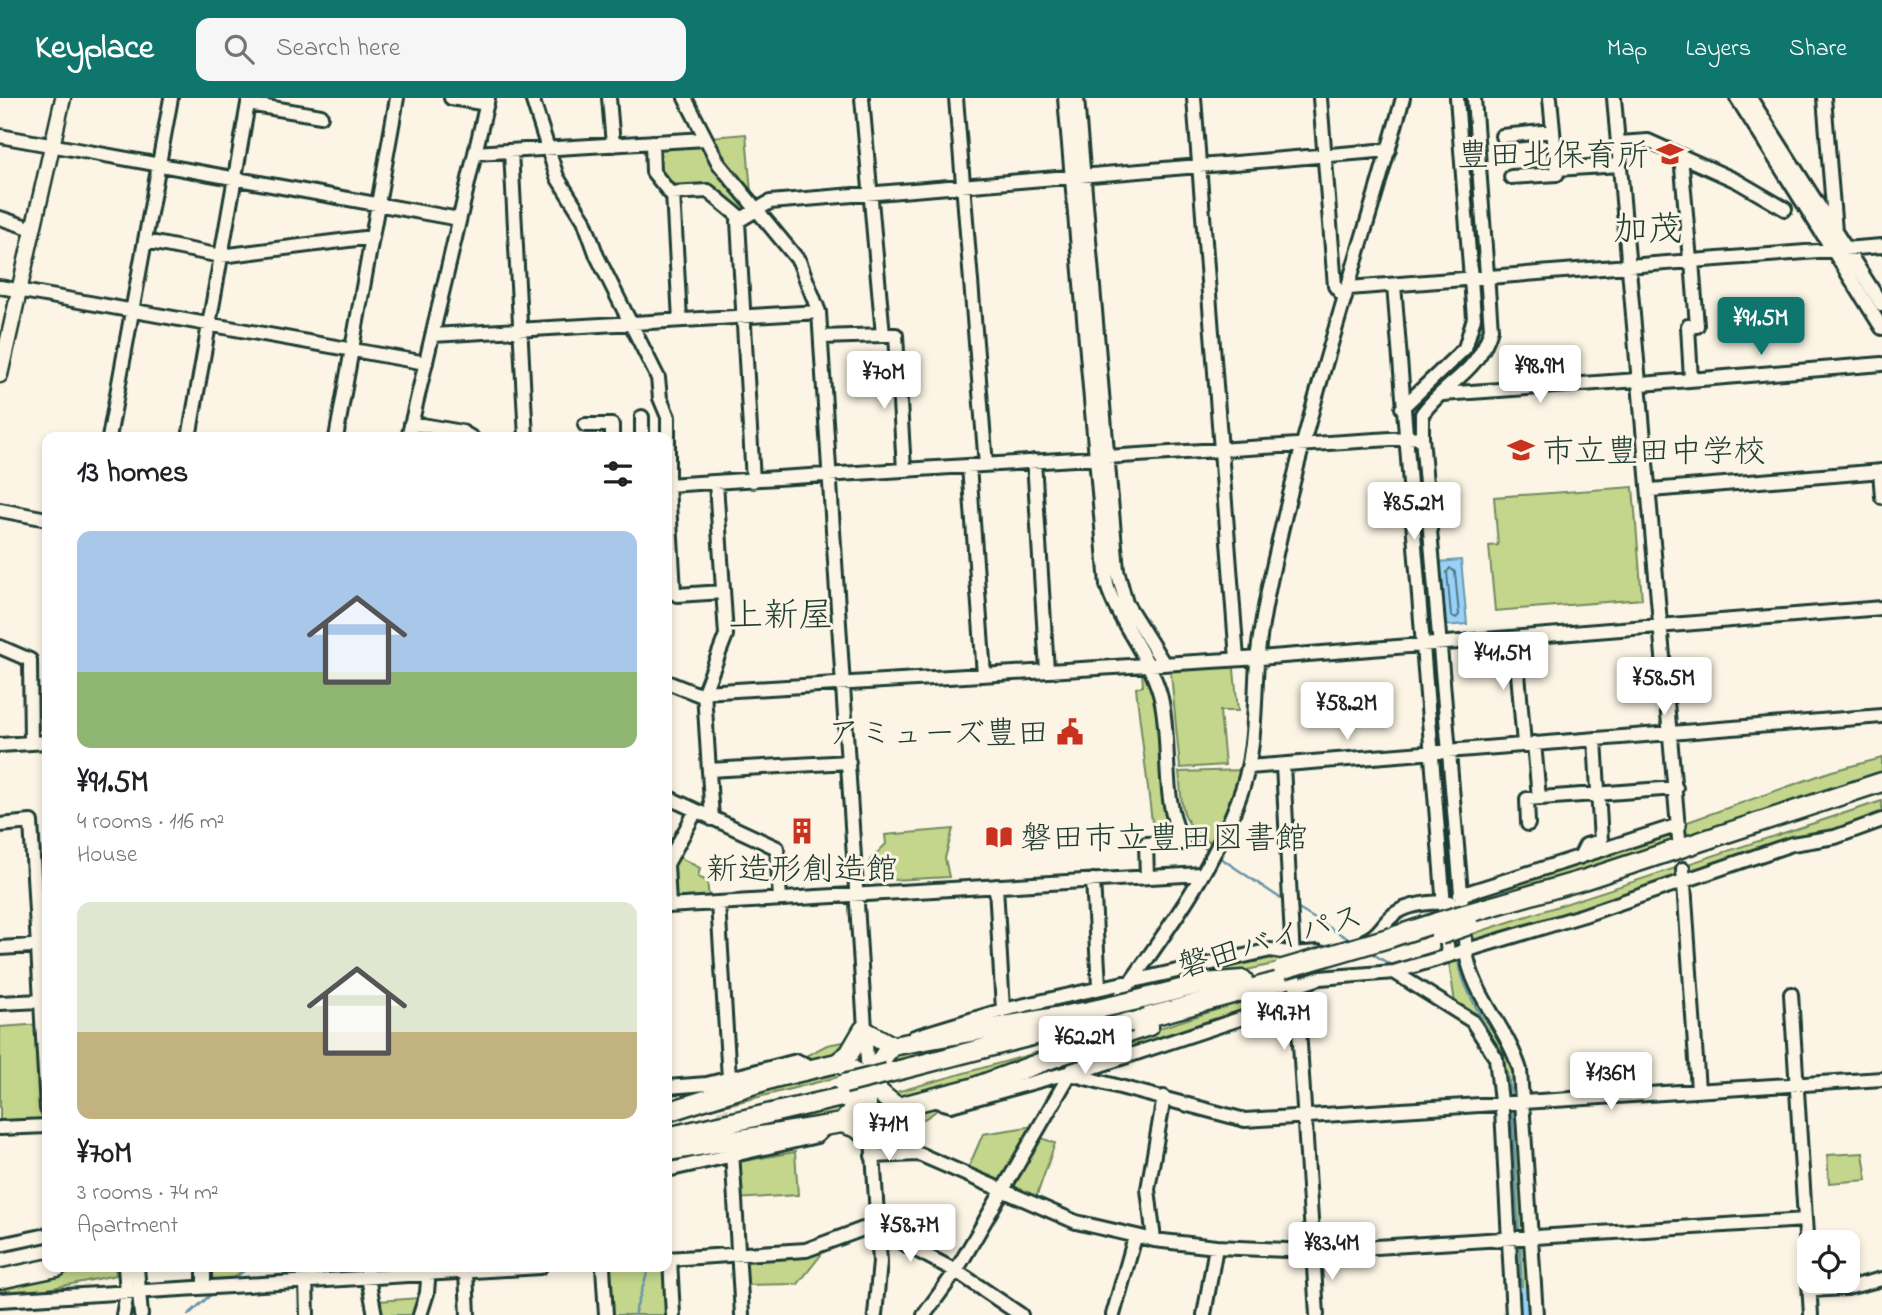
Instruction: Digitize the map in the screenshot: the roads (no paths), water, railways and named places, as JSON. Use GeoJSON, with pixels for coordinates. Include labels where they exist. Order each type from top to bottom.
{"type":"FeatureCollection","features":[{"type":"Feature","properties":{"kind":"highway","name":"磐田バイパス"},"geometry":{"type":"LineString","coordinates":[[672,1136],[888,1079],[1070,1038],[1134,1010],[1242,986],[1439,928],[1467,908],[1882,782]]}},
{"type":"Feature","properties":{"kind":"highway","name":"磐田バイパス"},"geometry":{"type":"LineString","coordinates":[[1467,908],[1587,891],[1882,793]]}},
{"type":"Feature","properties":{"kind":"highway"},"geometry":{"type":"LineString","coordinates":[[672,1110],[812,1067],[837,1063],[849,1054],[863,1030],[899,1044],[1134,1010],[1204,983],[1242,986]]}},
{"type":"Feature","properties":{"kind":"highway"},"geometry":{"type":"LineString","coordinates":[[872,1149],[881,1122],[898,1107],[931,1099],[1200,1010],[1242,986]]}},
{"type":"Feature","properties":{"kind":"highway","name":"磐田バイパス"},"geometry":{"type":"LineString","coordinates":[[888,1079],[1086,1017]]}},
{"type":"Feature","properties":{"kind":"highway"},"geometry":{"type":"LineString","coordinates":[[835,1125],[863,1097],[867,1082],[899,1044]]}},
{"type":"Feature","properties":{"kind":"highway"},"geometry":{"type":"LineString","coordinates":[[837,1063],[856,1071],[898,1107]]}},
{"type":"Feature","properties":{"kind":"highway","name":"磐田バイパス"},"geometry":{"type":"LineString","coordinates":[[672,1126],[845,1090]]}},
{"type":"Feature","properties":{"kind":"highway"},"geometry":{"type":"LineString","coordinates":[[672,1150],[835,1125],[857,1128],[872,1149]]}},
{"type":"Feature","properties":{"kind":"highway"},"geometry":{"type":"LineString","coordinates":[[0,1279],[11,1269],[42,1259]]}},
{"type":"Feature","properties":{"kind":"highway"},"geometry":{"type":"LineString","coordinates":[[11,1269],[42,1268]]}},
{"type":"Feature","properties":{"kind":"main road"},"geometry":{"type":"LineString","coordinates":[[0,375],[63,98]]}},
{"type":"Feature","properties":{"kind":"street"},"geometry":{"type":"LineString","coordinates":[[110,432],[171,98]]}},
{"type":"Feature","properties":{"kind":"street"},"geometry":{"type":"LineString","coordinates":[[337,432],[397,98]]}},
{"type":"Feature","properties":{"kind":"street"},"geometry":{"type":"LineString","coordinates":[[409,432],[488,101],[451,98]]}},
{"type":"Feature","properties":{"kind":"street"},"geometry":{"type":"LineString","coordinates":[[532,98],[557,177],[584,220],[597,256],[658,378],[660,398],[668,417],[668,432]]}},
{"type":"Feature","properties":{"kind":"street"},"geometry":{"type":"LineString","coordinates":[[609,98],[613,145]]}},
{"type":"Feature","properties":{"kind":"street"},"geometry":{"type":"LineString","coordinates":[[685,98],[719,164],[799,261],[819,312],[880,1262],[875,1315]]}},
{"type":"Feature","properties":{"kind":"street"},"geometry":{"type":"LineString","coordinates":[[862,98],[883,335]]}},
{"type":"Feature","properties":{"kind":"street"},"geometry":{"type":"LineString","coordinates":[[956,98],[986,465]]}},
{"type":"Feature","properties":{"kind":"street"},"geometry":{"type":"LineString","coordinates":[[1065,98],[1078,176],[1120,587],[1126,603],[1164,664]]}},
{"type":"Feature","properties":{"kind":"street"},"geometry":{"type":"LineString","coordinates":[[1077,98],[1078,176],[1094,458],[1107,585],[1118,611],[1149,665],[1160,698],[1172,818],[1183,842],[1146,844],[1147,877]]}},
{"type":"Feature","properties":{"kind":"street"},"geometry":{"type":"LineString","coordinates":[[1194,98],[1237,659]]}},
{"type":"Feature","properties":{"kind":"street"},"geometry":{"type":"LineString","coordinates":[[1320,98],[1335,286],[1347,293],[1394,285],[1882,246]]}},
{"type":"Feature","properties":{"kind":"street"},"geometry":{"type":"LineString","coordinates":[[923,1315],[956,1271],[1072,1073],[1200,874],[1234,812],[1249,767],[1257,658],[1273,568],[1303,443],[1403,98]]}},
{"type":"Feature","properties":{"kind":"street"},"geometry":{"type":"LineString","coordinates":[[1402,408],[1465,348],[1471,333],[1475,306],[1457,98]]}},
{"type":"Feature","properties":{"kind":"street"},"geometry":{"type":"LineString","coordinates":[[1474,98],[1490,278],[1491,329],[1487,344],[1469,371],[1422,414],[1422,437],[1448,750],[1467,908],[1466,951],[1473,981],[1514,1050],[1520,1070],[1536,1315]]}},
{"type":"Feature","properties":{"kind":"street"},"geometry":{"type":"LineString","coordinates":[[1511,177],[1557,174],[1550,98]]}},
{"type":"Feature","properties":{"kind":"street"},"geometry":{"type":"LineString","coordinates":[[1614,98],[1651,490],[1679,839]]}},
{"type":"Feature","properties":{"kind":"street"},"geometry":{"type":"LineString","coordinates":[[1737,98],[1839,249],[1882,306]]}},
{"type":"Feature","properties":{"kind":"street"},"geometry":{"type":"LineString","coordinates":[[1750,98],[1835,234]]}},
{"type":"Feature","properties":{"kind":"street"},"geometry":{"type":"LineString","coordinates":[[1825,98],[1835,234],[1839,249],[1882,328]]}},
{"type":"Feature","properties":{"kind":"street"},"geometry":{"type":"LineString","coordinates":[[190,432],[248,101],[321,116]]}},
{"type":"Feature","properties":{"kind":"street"},"geometry":{"type":"LineString","coordinates":[[1502,136],[1553,131]]}},
{"type":"Feature","properties":{"kind":"street"},"geometry":{"type":"LineString","coordinates":[[0,136],[459,219]]}},
{"type":"Feature","properties":{"kind":"street"},"geometry":{"type":"LineString","coordinates":[[475,153],[705,139]]}},
{"type":"Feature","properties":{"kind":"street"},"geometry":{"type":"LineString","coordinates":[[1619,143],[1648,141],[1737,181],[1785,209]]}},
{"type":"Feature","properties":{"kind":"street"},"geometry":{"type":"LineString","coordinates":[[652,142],[653,172],[673,193],[680,320]]}},
{"type":"Feature","properties":{"kind":"street"},"geometry":{"type":"LineString","coordinates":[[753,481],[738,221],[770,202],[1389,150]]}},
{"type":"Feature","properties":{"kind":"street"},"geometry":{"type":"LineString","coordinates":[[511,151],[526,432]]}},
{"type":"Feature","properties":{"kind":"street"},"geometry":{"type":"LineString","coordinates":[[1681,156],[1697,326],[1688,326],[1691,380]]}},
{"type":"Feature","properties":{"kind":"street"},"geometry":{"type":"LineString","coordinates":[[1556,169],[1620,165]]}},
{"type":"Feature","properties":{"kind":"street"},"geometry":{"type":"LineString","coordinates":[[673,193],[708,191],[742,219]]}},
{"type":"Feature","properties":{"kind":"street"},"geometry":{"type":"LineString","coordinates":[[0,218],[33,229]]}},
{"type":"Feature","properties":{"kind":"street"},"geometry":{"type":"LineString","coordinates":[[145,241],[221,256],[372,237]]}},
{"type":"Feature","properties":{"kind":"street"},"geometry":{"type":"LineString","coordinates":[[1394,285],[1448,956]]}},
{"type":"Feature","properties":{"kind":"street"},"geometry":{"type":"LineString","coordinates":[[0,288],[426,363]]}},
{"type":"Feature","properties":{"kind":"street"},"geometry":{"type":"LineString","coordinates":[[433,335],[819,312]]}},
{"type":"Feature","properties":{"kind":"street"},"geometry":{"type":"LineString","coordinates":[[822,337],[895,335],[904,470]]}},
{"type":"Feature","properties":{"kind":"street"},"geometry":{"type":"LineString","coordinates":[[1426,387],[1440,397],[1882,364]]}},
{"type":"Feature","properties":{"kind":"street"},"geometry":{"type":"LineString","coordinates":[[642,417],[642,432]]}},
{"type":"Feature","properties":{"kind":"street"},"geometry":{"type":"LineString","coordinates":[[411,423],[461,432]]}},
{"type":"Feature","properties":{"kind":"street"},"geometry":{"type":"LineString","coordinates":[[585,425],[612,425],[612,432]]}},
{"type":"Feature","properties":{"kind":"street"},"geometry":{"type":"LineString","coordinates":[[672,485],[1094,458],[1222,447],[1422,437]]}},
{"type":"Feature","properties":{"kind":"street"},"geometry":{"type":"LineString","coordinates":[[1034,461],[1047,671]]}},
{"type":"Feature","properties":{"kind":"street"},"geometry":{"type":"LineString","coordinates":[[969,466],[984,674]]}},
{"type":"Feature","properties":{"kind":"street"},"geometry":{"type":"LineString","coordinates":[[1651,490],[1881,471],[1882,497]]}},
{"type":"Feature","properties":{"kind":"street"},"geometry":{"type":"LineString","coordinates":[[712,819],[705,694],[726,635],[716,483]]}},
{"type":"Feature","properties":{"kind":"street"},"geometry":{"type":"LineString","coordinates":[[0,510],[42,518]]}},
{"type":"Feature","properties":{"kind":"street"},"geometry":{"type":"LineString","coordinates":[[672,591],[677,595],[723,592]]}},
{"type":"Feature","properties":{"kind":"street"},"geometry":{"type":"LineString","coordinates":[[672,684],[705,694],[1257,658],[1882,608]]}},
{"type":"Feature","properties":{"kind":"street"},"geometry":{"type":"LineString","coordinates":[[1515,638],[1538,798]]}},
{"type":"Feature","properties":{"kind":"street"},"geometry":{"type":"LineString","coordinates":[[0,647],[30,660],[31,743]]}},
{"type":"Feature","properties":{"kind":"street"},"geometry":{"type":"LineString","coordinates":[[1249,767],[1882,716]]}},
{"type":"Feature","properties":{"kind":"street"},"geometry":{"type":"LineString","coordinates":[[1580,857],[1586,845],[1601,841],[1595,739]]}},
{"type":"Feature","properties":{"kind":"street"},"geometry":{"type":"LineString","coordinates":[[0,746],[42,743]]}},
{"type":"Feature","properties":{"kind":"street"},"geometry":{"type":"LineString","coordinates":[[709,770],[849,762]]}},
{"type":"Feature","properties":{"kind":"street"},"geometry":{"type":"LineString","coordinates":[[1283,765],[1290,972],[1297,1000],[1317,1315]]}},
{"type":"Feature","properties":{"kind":"street"},"geometry":{"type":"LineString","coordinates":[[1528,824],[1527,799],[1676,788]]}},
{"type":"Feature","properties":{"kind":"street"},"geometry":{"type":"LineString","coordinates":[[672,799],[777,848],[780,899]]}},
{"type":"Feature","properties":{"kind":"street"},"geometry":{"type":"LineString","coordinates":[[672,855],[696,811]]}},
{"type":"Feature","properties":{"kind":"street"},"geometry":{"type":"LineString","coordinates":[[899,1044],[922,1032],[1003,1010],[1099,986],[1271,950],[1290,972],[1320,978],[1394,972],[1466,951],[1683,875],[1792,844],[1844,835],[1882,820]]}},
{"type":"Feature","properties":{"kind":"street"},"geometry":{"type":"LineString","coordinates":[[0,825],[31,822],[42,945],[42,1019]]}},
{"type":"Feature","properties":{"kind":"street"},"geometry":{"type":"LineString","coordinates":[[1290,972],[1315,953],[1373,938],[1393,914],[1432,901],[1467,908],[1580,857],[1679,825]]}},
{"type":"Feature","properties":{"kind":"street"},"geometry":{"type":"LineString","coordinates":[[672,906],[1200,874]]}},
{"type":"Feature","properties":{"kind":"street"},"geometry":{"type":"LineString","coordinates":[[1683,875],[1698,1090]]}},
{"type":"Feature","properties":{"kind":"street"},"geometry":{"type":"LineString","coordinates":[[1093,880],[1099,986]]}},
{"type":"Feature","properties":{"kind":"street"},"geometry":{"type":"LineString","coordinates":[[996,886],[1003,1010]]}},
{"type":"Feature","properties":{"kind":"street"},"geometry":{"type":"LineString","coordinates":[[718,903],[729,1078]]}},
{"type":"Feature","properties":{"kind":"street"},"geometry":{"type":"LineString","coordinates":[[0,948],[42,945]]}},
{"type":"Feature","properties":{"kind":"street"},"geometry":{"type":"LineString","coordinates":[[1394,972],[1462,1014],[1481,1031],[1496,1058],[1502,1103],[1513,1315]]}},
{"type":"Feature","properties":{"kind":"street"},"geometry":{"type":"LineString","coordinates":[[1791,994],[1806,1230]]}},
{"type":"Feature","properties":{"kind":"street"},"geometry":{"type":"LineString","coordinates":[[931,1099],[951,1105],[1072,1073],[1297,1000]]}},
{"type":"Feature","properties":{"kind":"street"},"geometry":{"type":"LineString","coordinates":[[0,1003],[41,1001]]}},
{"type":"Feature","properties":{"kind":"street"},"geometry":{"type":"LineString","coordinates":[[672,1087],[717,1087],[729,1078],[797,1061],[812,1067]]}},
{"type":"Feature","properties":{"kind":"street"},"geometry":{"type":"LineString","coordinates":[[1072,1073],[1245,1120],[1882,1079]]}},
{"type":"Feature","properties":{"kind":"street"},"geometry":{"type":"LineString","coordinates":[[1154,1240],[1148,1189],[1164,1097]]}},
{"type":"Feature","properties":{"kind":"street"},"geometry":{"type":"LineString","coordinates":[[672,1169],[732,1152],[817,1136],[835,1125]]}},
{"type":"Feature","properties":{"kind":"street"},"geometry":{"type":"LineString","coordinates":[[0,1128],[42,1126]]}},
{"type":"Feature","properties":{"kind":"street"},"geometry":{"type":"LineString","coordinates":[[872,1149],[919,1154],[1076,1222],[1135,1237],[1216,1247],[1313,1251],[1805,1220]]}},
{"type":"Feature","properties":{"kind":"street"},"geometry":{"type":"LineString","coordinates":[[732,1152],[742,1315]]}},
{"type":"Feature","properties":{"kind":"street"},"geometry":{"type":"LineString","coordinates":[[672,1259],[806,1250],[863,1229],[878,1230],[956,1271],[1006,1311],[1021,1315]]}},
{"type":"Feature","properties":{"kind":"street"},"geometry":{"type":"LineString","coordinates":[[0,1245],[42,1236]]}},
{"type":"Feature","properties":{"kind":"street"},"geometry":{"type":"LineString","coordinates":[[1113,1315],[1135,1237]]}},
{"type":"Feature","properties":{"kind":"street"},"geometry":{"type":"LineString","coordinates":[[1204,1315],[1216,1247]]}},
{"type":"Feature","properties":{"kind":"street"},"geometry":{"type":"LineString","coordinates":[[127,1272],[141,1315]]}},
{"type":"Feature","properties":{"kind":"street"},"geometry":{"type":"LineString","coordinates":[[122,1315],[133,1293],[135,1272]]}},
{"type":"Feature","properties":{"kind":"street"},"geometry":{"type":"LineString","coordinates":[[204,1272],[204,1288]]}},
{"type":"Feature","properties":{"kind":"street"},"geometry":{"type":"LineString","coordinates":[[0,1300],[306,1282],[367,1272],[375,1315]]}},
{"type":"Feature","properties":{"kind":"street"},"geometry":{"type":"LineString","coordinates":[[420,1315],[428,1293],[429,1272]]}},
{"type":"Feature","properties":{"kind":"street"},"geometry":{"type":"LineString","coordinates":[[466,1272],[468,1315]]}},
{"type":"Feature","properties":{"kind":"street"},"geometry":{"type":"LineString","coordinates":[[603,1272],[606,1315]]}},
{"type":"Feature","properties":{"kind":"street"},"geometry":{"type":"LineString","coordinates":[[669,1272],[673,1315]]}},
{"type":"Feature","properties":{"kind":"street"},"geometry":{"type":"LineString","coordinates":[[1860,1285],[1882,1279]]}},
{"type":"Feature","properties":{"kind":"street"},"geometry":{"type":"LineString","coordinates":[[306,1282],[307,1315]]}},
{"type":"Feature","properties":{"kind":"street"},"geometry":{"type":"LineString","coordinates":[[1810,1293],[1811,1315]]}},
{"type":"Feature","properties":{"kind":"water"},"geometry":{"type":"Polygon","coordinates":[[[1461,560],[1467,624],[1445,626],[1439,562],[1461,560]]]}},
{"type":"Feature","properties":{"kind":"waterway"},"geometry":{"type":"LineString","coordinates":[[1465,98],[1479,273]]}},
{"type":"Feature","properties":{"kind":"waterway"},"geometry":{"type":"LineString","coordinates":[[1413,435],[1412,413],[1475,349],[1483,312],[1480,283]]}},
{"type":"Feature","properties":{"kind":"waterway"},"geometry":{"type":"LineString","coordinates":[[1413,441],[1429,641]]}},
{"type":"Feature","properties":{"kind":"waterway"},"geometry":{"type":"LineString","coordinates":[[1139,635],[1153,660]]}},
{"type":"Feature","properties":{"kind":"waterway"},"geometry":{"type":"LineString","coordinates":[[1430,647],[1438,749]]}},
{"type":"Feature","properties":{"kind":"waterway"},"geometry":{"type":"LineString","coordinates":[[1158,669],[1169,700],[1171,727]]}},
{"type":"Feature","properties":{"kind":"waterway"},"geometry":{"type":"LineString","coordinates":[[1438,755],[1451,899]]}},
{"type":"Feature","properties":{"kind":"waterway"},"geometry":{"type":"LineString","coordinates":[[1183,830],[1210,852]]}},
{"type":"Feature","properties":{"kind":"waterway"},"geometry":{"type":"LineString","coordinates":[[1216,855],[1286,902]]}},
{"type":"Feature","properties":{"kind":"waterway"},"geometry":{"type":"LineString","coordinates":[[1295,907],[1352,941]]}},
{"type":"Feature","properties":{"kind":"waterway"},"geometry":{"type":"LineString","coordinates":[[1370,952],[1394,967]]}},
{"type":"Feature","properties":{"kind":"waterway"},"geometry":{"type":"LineString","coordinates":[[1457,958],[1462,977],[1503,1062],[1512,1100]]}},
{"type":"Feature","properties":{"kind":"waterway"},"geometry":{"type":"LineString","coordinates":[[1457,1004],[1479,1015]]}},
{"type":"Feature","properties":{"kind":"waterway"},"geometry":{"type":"LineString","coordinates":[[1512,1107],[1519,1233]]}},
{"type":"Feature","properties":{"kind":"waterway"},"geometry":{"type":"LineString","coordinates":[[1520,1243],[1522,1295]]}},
{"type":"Feature","properties":{"kind":"waterway"},"geometry":{"type":"LineString","coordinates":[[232,1280],[242,1272]]}},
{"type":"Feature","properties":{"kind":"waterway"},"geometry":{"type":"LineString","coordinates":[[634,1315],[647,1272]]}},
{"type":"Feature","properties":{"kind":"waterway"},"geometry":{"type":"LineString","coordinates":[[188,1315],[215,1291]]}},
{"type":"Feature","properties":{"kind":"waterway"},"geometry":{"type":"LineString","coordinates":[[1522,1295],[1524,1315]]}},
{"type":"Feature","properties":{"kind":"tunnel"},"geometry":{"type":"LineString","coordinates":[[719,1092],[727,1129]]}},
{"type":"Feature","properties":{"kind":"place","name":"豊田北保育所"},"geometry":{"type":"Point","coordinates":[1670,154]}},
{"type":"Feature","properties":{"kind":"place","name":"市立豊田中学校"},"geometry":{"type":"Point","coordinates":[1521,450]}},
{"type":"Feature","properties":{"kind":"place","name":"アミューズ豊田"},"geometry":{"type":"Point","coordinates":[1070,732]}},
{"type":"Feature","properties":{"kind":"place","name":"新造形創造館"},"geometry":{"type":"Point","coordinates":[802,831]}},
{"type":"Feature","properties":{"kind":"place","name":"磐田市立豊田図書館"},"geometry":{"type":"Point","coordinates":[999,837]}},
{"type":"Feature","properties":{"kind":"district","name":"加茂"},"geometry":{"type":"Point","coordinates":[1648,228]}},
{"type":"Feature","properties":{"kind":"district","name":"上新屋"},"geometry":{"type":"Point","coordinates":[781,614]}}]}
